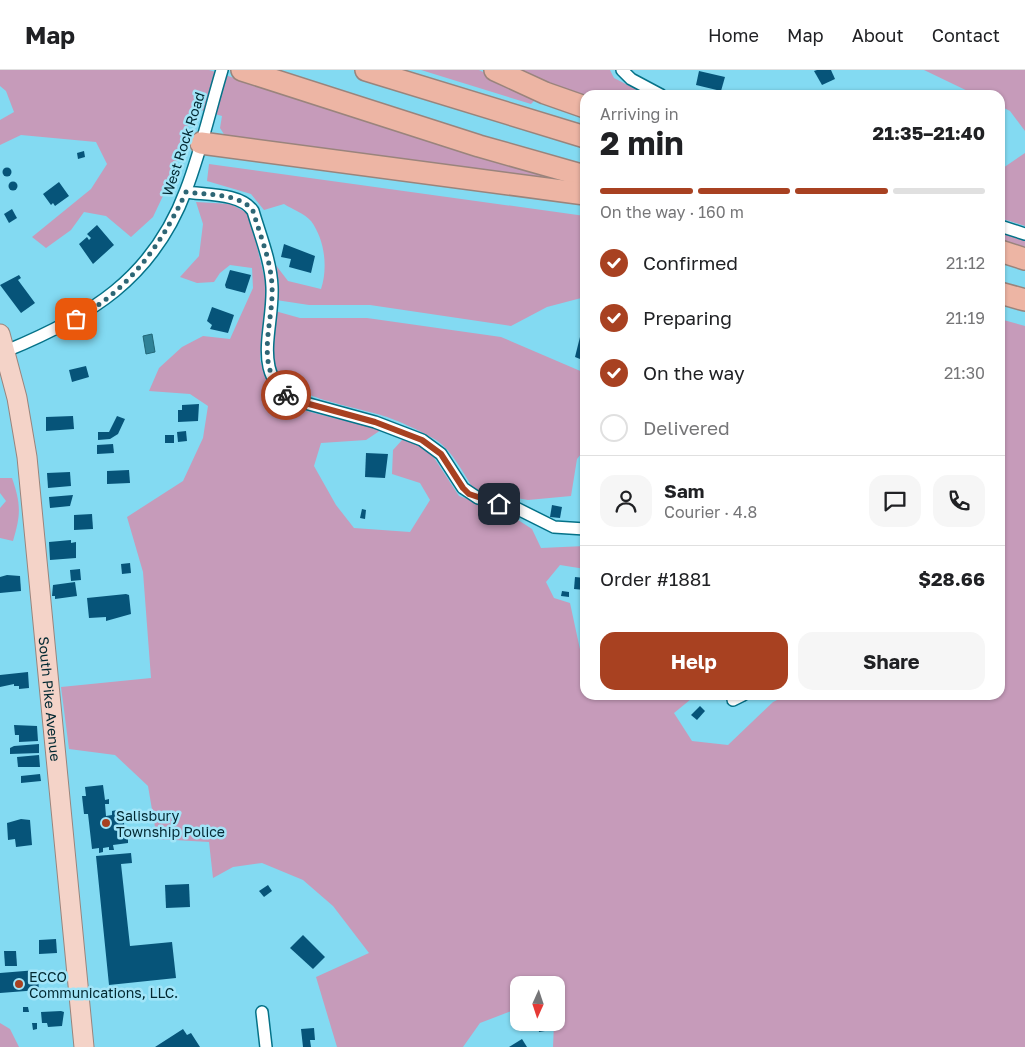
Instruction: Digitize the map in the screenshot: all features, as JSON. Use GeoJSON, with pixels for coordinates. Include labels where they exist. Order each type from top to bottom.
{"type":"FeatureCollection","features":[{"type":"Feature","properties":{"kind":"highway"},"geometry":{"type":"LineString","coordinates":[[242,70],[479,146],[580,175]]}},
{"type":"Feature","properties":{"kind":"highway"},"geometry":{"type":"LineString","coordinates":[[366,70],[580,135]]}},
{"type":"Feature","properties":{"kind":"highway"},"geometry":{"type":"LineString","coordinates":[[495,70],[544,93],[580,106]]}},
{"type":"Feature","properties":{"kind":"highway"},"geometry":{"type":"LineString","coordinates":[[201,143],[580,193]]}},
{"type":"Feature","properties":{"kind":"highway"},"geometry":{"type":"LineString","coordinates":[[1005,253],[1025,259]]}},
{"type":"Feature","properties":{"kind":"highway"},"geometry":{"type":"LineString","coordinates":[[1005,257],[1025,263]]}},
{"type":"Feature","properties":{"kind":"highway"},"geometry":{"type":"LineString","coordinates":[[1005,295],[1025,301]]}},
{"type":"Feature","properties":{"kind":"main road","name":"South Pike Avenue"},"geometry":{"type":"LineString","coordinates":[[3,342],[17,398],[27,457],[84,1047]]}},
{"type":"Feature","properties":{"kind":"street","name":"West Rock Road"},"geometry":{"type":"LineString","coordinates":[[3,342],[86,313],[127,281],[156,246],[186,192],[222,70]]}},
{"type":"Feature","properties":{"kind":"street"},"geometry":{"type":"LineString","coordinates":[[622,70],[631,79],[652,90]]}},
{"type":"Feature","properties":{"kind":"street"},"geometry":{"type":"LineString","coordinates":[[186,192],[238,200],[249,206],[253,211],[272,286],[267,360],[274,381],[288,396],[298,401],[375,422],[422,440],[441,454],[463,488],[478,498],[514,507],[554,527],[580,529]]}},
{"type":"Feature","properties":{"kind":"street"},"geometry":{"type":"LineString","coordinates":[[1005,228],[1025,234]]}},
{"type":"Feature","properties":{"kind":"street"},"geometry":{"type":"LineString","coordinates":[[262,1012],[266,1047]]}},
{"type":"Feature","properties":{"kind":"shaded area"},"geometry":{"type":"Polygon","coordinates":[[[0,70],[209,70],[580,186],[227,139],[220,128],[222,116],[194,108],[171,179],[153,217],[131,237],[106,216],[84,212],[71,230],[46,248],[32,237],[91,189],[107,164],[96,142],[21,135],[0,145],[0,120],[14,112],[6,91],[0,86],[0,70]]]}},
{"type":"Feature","properties":{"kind":"shaded area"},"geometry":{"type":"Polygon","coordinates":[[[421,70],[479,70],[537,98],[531,104],[421,70]]]}},
{"type":"Feature","properties":{"kind":"shaded area"},"geometry":{"type":"Polygon","coordinates":[[[511,70],[610,70],[614,78],[637,90],[580,90],[580,100],[511,70]]]}},
{"type":"Feature","properties":{"kind":"shaded area"},"geometry":{"type":"Polygon","coordinates":[[[924,70],[1025,70],[1025,131],[1010,111],[1005,108],[1005,90],[966,90],[924,70]]]}},
{"type":"Feature","properties":{"kind":"shaded area"},"geometry":{"type":"Polygon","coordinates":[[[1025,153],[1025,226],[1005,220],[1005,167],[1025,153]]]}},
{"type":"Feature","properties":{"kind":"shaded area"},"geometry":{"type":"Polygon","coordinates":[[[209,164],[580,215],[580,298],[547,307],[511,326],[370,305],[309,305],[276,300],[279,282],[275,264],[288,281],[321,289],[325,263],[322,245],[316,229],[308,218],[284,204],[264,210],[251,194],[207,181],[209,164]]]}},
{"type":"Feature","properties":{"kind":"shaded area"},"geometry":{"type":"Polygon","coordinates":[[[196,202],[231,204],[249,214],[267,288],[260,360],[271,393],[291,407],[381,430],[366,440],[321,443],[314,466],[336,505],[354,528],[410,532],[430,500],[420,483],[392,474],[393,450],[403,439],[429,450],[459,496],[504,511],[532,529],[541,548],[580,546],[580,568],[560,565],[546,582],[554,598],[570,603],[580,649],[580,700],[690,700],[674,713],[692,741],[728,745],[777,700],[1005,700],[1005,320],[1025,326],[1025,1047],[553,1047],[554,1031],[565,1031],[565,976],[510,976],[510,1012],[480,1023],[463,1047],[337,1047],[316,977],[369,953],[333,906],[303,880],[262,863],[233,867],[213,878],[209,842],[157,839],[148,786],[115,755],[69,749],[61,687],[151,678],[143,572],[127,517],[183,481],[203,438],[208,406],[190,394],[149,391],[159,368],[182,347],[203,336],[230,339],[253,288],[252,268],[230,265],[220,273],[214,282],[197,283],[180,277],[199,256],[203,224],[196,202]]]}},
{"type":"Feature","properties":{"kind":"shaded area"},"geometry":{"type":"Polygon","coordinates":[[[1005,234],[1025,240],[1025,251],[1005,245],[1005,234]]]}},
{"type":"Feature","properties":{"kind":"shaded area"},"geometry":{"type":"Polygon","coordinates":[[[275,311],[300,318],[367,318],[501,337],[580,371],[580,455],[577,459],[571,496],[528,500],[475,491],[448,450],[436,440],[391,418],[320,399],[292,386],[281,378],[274,369],[271,349],[275,311]]]}},
{"type":"Feature","properties":{"kind":"shaded area"},"geometry":{"type":"Polygon","coordinates":[[[0,478],[12,478],[17,495],[19,516],[13,541],[0,538],[0,508],[6,501],[0,493],[0,478]]]}},
{"type":"Feature","properties":{"kind":"shaded area"},"geometry":{"type":"Polygon","coordinates":[[[0,1023],[10,1029],[19,1047],[0,1047],[0,1023]]]}},
{"type":"Feature","properties":{"kind":"water"},"geometry":{"type":"Polygon","coordinates":[[[152,334],[155,352],[146,354],[143,336],[152,334]]]}},
{"type":"Feature","properties":{"kind":"building"},"geometry":{"type":"Polygon","coordinates":[[[831,70],[835,79],[822,85],[814,71],[831,70]]]}},
{"type":"Feature","properties":{"kind":"building"},"geometry":{"type":"Polygon","coordinates":[[[699,71],[725,77],[721,90],[696,85],[699,71]]]}},
{"type":"Feature","properties":{"kind":"building"},"geometry":{"type":"Polygon","coordinates":[[[84,151],[85,157],[78,159],[77,153],[84,151]]]}},
{"type":"Feature","properties":{"kind":"building"},"geometry":{"type":"Polygon","coordinates":[[[7,167],[12,172],[7,177],[2,172],[7,167]]]}},
{"type":"Feature","properties":{"kind":"building"},"geometry":{"type":"Polygon","coordinates":[[[13,181],[18,186],[13,191],[8,186],[13,181]]]}},
{"type":"Feature","properties":{"kind":"building"},"geometry":{"type":"Polygon","coordinates":[[[59,182],[69,196],[55,206],[53,203],[51,205],[43,194],[59,182]]]}},
{"type":"Feature","properties":{"kind":"building"},"geometry":{"type":"Polygon","coordinates":[[[12,209],[17,218],[9,223],[4,214],[12,209]]]}},
{"type":"Feature","properties":{"kind":"building"},"geometry":{"type":"Polygon","coordinates":[[[97,225],[114,245],[93,264],[79,244],[87,237],[89,240],[91,238],[87,234],[97,225]]]}},
{"type":"Feature","properties":{"kind":"building"},"geometry":{"type":"Polygon","coordinates":[[[284,244],[315,256],[311,273],[289,267],[291,259],[281,257],[284,244]]]}},
{"type":"Feature","properties":{"kind":"building"},"geometry":{"type":"Polygon","coordinates":[[[230,270],[251,275],[245,293],[226,288],[225,285],[230,270]]]}},
{"type":"Feature","properties":{"kind":"building"},"geometry":{"type":"Polygon","coordinates":[[[19,275],[21,278],[18,280],[35,303],[21,313],[0,285],[19,275]]]}},
{"type":"Feature","properties":{"kind":"building"},"geometry":{"type":"Polygon","coordinates":[[[212,307],[234,315],[228,333],[210,329],[212,325],[207,321],[212,307]]]}},
{"type":"Feature","properties":{"kind":"building"},"geometry":{"type":"Polygon","coordinates":[[[580,337],[580,359],[575,357],[580,337]]]}},
{"type":"Feature","properties":{"kind":"building"},"geometry":{"type":"Polygon","coordinates":[[[86,366],[89,377],[72,382],[69,370],[86,366]]]}},
{"type":"Feature","properties":{"kind":"building"},"geometry":{"type":"Polygon","coordinates":[[[199,404],[198,421],[178,422],[178,410],[182,410],[182,405],[199,404]]]}},
{"type":"Feature","properties":{"kind":"building"},"geometry":{"type":"Polygon","coordinates":[[[73,416],[74,429],[46,431],[46,417],[73,416]]]}},
{"type":"Feature","properties":{"kind":"building"},"geometry":{"type":"Polygon","coordinates":[[[117,416],[125,419],[118,434],[110,439],[98,440],[98,432],[109,432],[117,416]]]}},
{"type":"Feature","properties":{"kind":"building"},"geometry":{"type":"Polygon","coordinates":[[[186,431],[187,441],[178,442],[177,432],[186,431]]]}},
{"type":"Feature","properties":{"kind":"building"},"geometry":{"type":"Polygon","coordinates":[[[165,435],[174,435],[174,443],[165,443],[165,435]]]}},
{"type":"Feature","properties":{"kind":"building"},"geometry":{"type":"Polygon","coordinates":[[[113,444],[114,453],[97,454],[97,445],[113,444]]]}},
{"type":"Feature","properties":{"kind":"building"},"geometry":{"type":"Polygon","coordinates":[[[366,453],[388,454],[385,478],[365,477],[366,453]]]}},
{"type":"Feature","properties":{"kind":"building"},"geometry":{"type":"Polygon","coordinates":[[[129,470],[130,483],[107,484],[107,471],[129,470]]]}},
{"type":"Feature","properties":{"kind":"building"},"geometry":{"type":"Polygon","coordinates":[[[70,472],[71,486],[48,488],[47,473],[70,472]]]}},
{"type":"Feature","properties":{"kind":"building"},"geometry":{"type":"Polygon","coordinates":[[[73,495],[70,506],[50,508],[49,497],[73,495]]]}},
{"type":"Feature","properties":{"kind":"building"},"geometry":{"type":"Polygon","coordinates":[[[552,505],[562,507],[560,518],[550,517],[552,505]]]}},
{"type":"Feature","properties":{"kind":"building"},"geometry":{"type":"Polygon","coordinates":[[[362,509],[366,510],[365,519],[360,518],[362,509]]]}},
{"type":"Feature","properties":{"kind":"building"},"geometry":{"type":"Polygon","coordinates":[[[92,514],[93,529],[74,530],[74,515],[92,514]]]}},
{"type":"Feature","properties":{"kind":"building"},"geometry":{"type":"Polygon","coordinates":[[[71,540],[71,543],[76,542],[76,558],[50,560],[49,542],[71,540]]]}},
{"type":"Feature","properties":{"kind":"building"},"geometry":{"type":"Polygon","coordinates":[[[130,563],[131,573],[122,574],[121,564],[130,563]]]}},
{"type":"Feature","properties":{"kind":"building"},"geometry":{"type":"Polygon","coordinates":[[[80,569],[81,580],[71,581],[70,570],[80,569]]]}},
{"type":"Feature","properties":{"kind":"building"},"geometry":{"type":"Polygon","coordinates":[[[7,575],[20,576],[21,591],[0,593],[0,577],[7,575]]]}},
{"type":"Feature","properties":{"kind":"building"},"geometry":{"type":"Polygon","coordinates":[[[575,577],[580,578],[580,590],[574,589],[575,577]]]}},
{"type":"Feature","properties":{"kind":"building"},"geometry":{"type":"Polygon","coordinates":[[[75,582],[77,596],[55,599],[55,596],[52,596],[53,585],[75,582]]]}},
{"type":"Feature","properties":{"kind":"building"},"geometry":{"type":"Polygon","coordinates":[[[562,591],[569,592],[569,597],[561,596],[562,591]]]}},
{"type":"Feature","properties":{"kind":"building"},"geometry":{"type":"Polygon","coordinates":[[[129,595],[131,614],[106,621],[106,617],[89,618],[87,598],[129,595]]]}},
{"type":"Feature","properties":{"kind":"building"},"geometry":{"type":"Polygon","coordinates":[[[28,672],[29,688],[19,689],[19,686],[14,686],[14,684],[0,687],[0,675],[28,672]]]}},
{"type":"Feature","properties":{"kind":"building"},"geometry":{"type":"Polygon","coordinates":[[[700,706],[705,711],[697,720],[691,715],[700,706]]]}},
{"type":"Feature","properties":{"kind":"building"},"geometry":{"type":"Polygon","coordinates":[[[14,725],[37,726],[38,741],[19,742],[19,735],[15,735],[14,725]]]}},
{"type":"Feature","properties":{"kind":"building"},"geometry":{"type":"Polygon","coordinates":[[[39,744],[39,753],[10,754],[10,748],[14,746],[39,744]]]}},
{"type":"Feature","properties":{"kind":"building"},"geometry":{"type":"Polygon","coordinates":[[[39,755],[40,767],[18,767],[17,757],[39,755]]]}},
{"type":"Feature","properties":{"kind":"building"},"geometry":{"type":"Polygon","coordinates":[[[40,774],[41,781],[21,783],[21,776],[40,774]]]}},
{"type":"Feature","properties":{"kind":"building","name":"Salisbury Township Police"},"geometry":{"type":"Polygon","coordinates":[[[103,785],[105,800],[109,799],[109,804],[105,804],[106,816],[112,815],[112,811],[122,809],[125,830],[128,830],[128,843],[113,845],[114,850],[109,850],[109,847],[103,848],[103,852],[99,853],[99,848],[92,849],[88,814],[84,814],[82,796],[86,796],[85,787],[103,785]]]}},
{"type":"Feature","properties":{"kind":"building"},"geometry":{"type":"Polygon","coordinates":[[[21,819],[30,820],[32,845],[16,847],[15,839],[8,840],[7,823],[21,819]]]}},
{"type":"Feature","properties":{"kind":"building"},"geometry":{"type":"Polygon","coordinates":[[[131,853],[132,863],[121,864],[130,946],[172,942],[176,978],[109,985],[96,856],[131,853]]]}},
{"type":"Feature","properties":{"kind":"building"},"geometry":{"type":"Polygon","coordinates":[[[189,884],[190,907],[166,908],[165,885],[189,884]]]}},
{"type":"Feature","properties":{"kind":"building"},"geometry":{"type":"Polygon","coordinates":[[[268,885],[272,891],[264,897],[259,891],[268,885]]]}},
{"type":"Feature","properties":{"kind":"building"},"geometry":{"type":"Polygon","coordinates":[[[303,935],[325,957],[313,969],[290,948],[303,935]]]}},
{"type":"Feature","properties":{"kind":"building"},"geometry":{"type":"Polygon","coordinates":[[[56,939],[57,953],[39,954],[39,940],[56,939]]]}},
{"type":"Feature","properties":{"kind":"building"},"geometry":{"type":"Polygon","coordinates":[[[4,951],[16,951],[17,966],[5,966],[4,951]]]}},
{"type":"Feature","properties":{"kind":"building","name":"ECCO Communications, LLC."},"geometry":{"type":"Polygon","coordinates":[[[37,970],[40,978],[38,978],[39,990],[0,993],[0,973],[37,970]]]}},
{"type":"Feature","properties":{"kind":"building"},"geometry":{"type":"Polygon","coordinates":[[[23,1007],[28,1007],[29,1012],[23,1012],[23,1007]]]}},
{"type":"Feature","properties":{"kind":"building"},"geometry":{"type":"Polygon","coordinates":[[[41,1012],[64,1012],[62,1026],[48,1027],[47,1023],[42,1023],[41,1012]]]}},
{"type":"Feature","properties":{"kind":"building"},"geometry":{"type":"Polygon","coordinates":[[[32,1023],[37,1023],[37,1029],[33,1030],[32,1023]]]}},
{"type":"Feature","properties":{"kind":"building"},"geometry":{"type":"Polygon","coordinates":[[[314,1028],[315,1040],[310,1040],[311,1047],[303,1047],[301,1029],[314,1028]]]}},
{"type":"Feature","properties":{"kind":"building"},"geometry":{"type":"Polygon","coordinates":[[[183,1029],[187,1035],[191,1033],[200,1047],[155,1047],[183,1029]]]}},
{"type":"Feature","properties":{"kind":"building"},"geometry":{"type":"Polygon","coordinates":[[[522,1039],[527,1047],[509,1047],[522,1039]]]}},
{"type":"Feature","properties":{"kind":"way so far"},"geometry":{"type":"LineString","coordinates":[[76,319],[105,300],[143,265],[173,219],[186,192],[238,200],[247,204],[253,211],[270,271],[272,305],[267,360],[269,371],[274,381],[286,395]]}},
{"type":"Feature","properties":{"kind":"place","name":"Salisbury Township Police"},"geometry":{"type":"Point","coordinates":[106,823]}},
{"type":"Feature","properties":{"kind":"place","name":"ECCO Communications, LLC."},"geometry":{"type":"Point","coordinates":[19,984]}},
{"type":"Feature","properties":{"kind":"route"},"geometry":{"type":"LineString","coordinates":[[286,395],[298,401],[375,422],[422,440],[432,446],[449,463],[463,488],[469,494],[499,504]]}}]}
